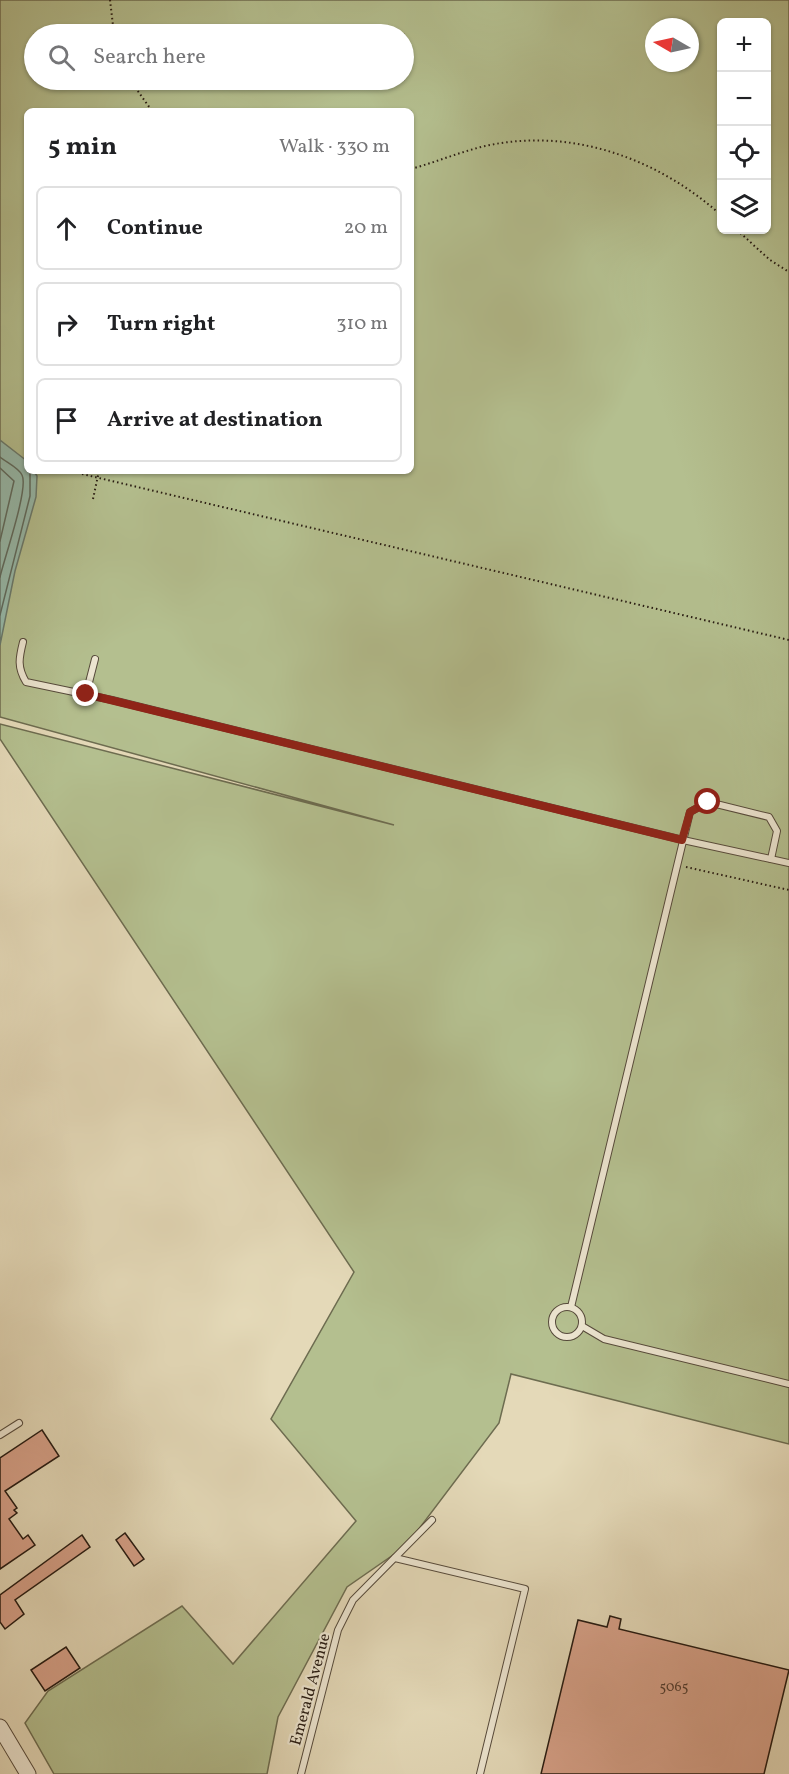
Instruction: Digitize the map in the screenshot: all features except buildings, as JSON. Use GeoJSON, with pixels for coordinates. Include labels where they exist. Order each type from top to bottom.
{"type":"FeatureCollection","features":[{"type":"Feature","properties":{"kind":"street"},"geometry":{"type":"LineString","coordinates":[[0,1727],[28,1774]]}},
{"type":"Feature","properties":{"kind":"lane"},"geometry":{"type":"LineString","coordinates":[[23,642],[18,660],[19,671],[26,682],[86,694],[682,840],[789,863]]}},
{"type":"Feature","properties":{"kind":"lane"},"geometry":{"type":"LineString","coordinates":[[86,694],[95,658]]}},
{"type":"Feature","properties":{"kind":"lane"},"geometry":{"type":"LineString","coordinates":[[571,1307],[690,812],[708,802],[769,817],[777,831],[771,859]]}},
{"type":"Feature","properties":{"kind":"lane"},"geometry":{"type":"LineString","coordinates":[[571,1307],[579,1312],[582,1326],[577,1335],[567,1338],[554,1330],[552,1320],[556,1311],[571,1307]]}},
{"type":"Feature","properties":{"kind":"lane"},"geometry":{"type":"LineString","coordinates":[[582,1326],[604,1339],[789,1384]]}},
{"type":"Feature","properties":{"kind":"lane"},"geometry":{"type":"LineString","coordinates":[[0,1435],[19,1424]]}},
{"type":"Feature","properties":{"kind":"lane","name":"Emerald Avenue"},"geometry":{"type":"LineString","coordinates":[[301,1774],[338,1630],[353,1600],[432,1520]]}},
{"type":"Feature","properties":{"kind":"lane"},"geometry":{"type":"LineString","coordinates":[[394,1558],[525,1589],[480,1774]]}},
{"type":"Feature","properties":{"kind":"path"},"geometry":{"type":"LineString","coordinates":[[110,0],[113,24]]}},
{"type":"Feature","properties":{"kind":"path"},"geometry":{"type":"LineString","coordinates":[[137,90],[150,108]]}},
{"type":"Feature","properties":{"kind":"path"},"geometry":{"type":"LineString","coordinates":[[414,167],[486,146],[525,142],[570,143],[605,149],[637,159],[666,174],[705,200],[717,211]]}},
{"type":"Feature","properties":{"kind":"path"},"geometry":{"type":"LineString","coordinates":[[741,234],[770,260],[789,272]]}},
{"type":"Feature","properties":{"kind":"path"},"geometry":{"type":"LineString","coordinates":[[82,474],[789,640]]}},
{"type":"Feature","properties":{"kind":"path"},"geometry":{"type":"LineString","coordinates":[[93,499],[99,474]]}},
{"type":"Feature","properties":{"kind":"path"},"geometry":{"type":"LineString","coordinates":[[684,867],[789,890]]}},
{"type":"Feature","properties":{"kind":"shaded area"},"geometry":{"type":"Polygon","coordinates":[[[0,0],[789,0],[789,1444],[511,1374],[499,1423],[406,1546],[347,1587],[278,1717],[267,1774],[54,1774],[25,1723],[48,1691],[182,1606],[233,1664],[356,1521],[271,1419],[354,1272],[0,739],[0,724],[394,825],[0,717],[0,0]]]}},
{"type":"Feature","properties":{"kind":"water"},"geometry":{"type":"Polygon","coordinates":[[[0,440],[24,459],[24,474],[37,476],[36,497],[15,571],[0,645],[0,440]]]}},
{"type":"Feature","properties":{"kind":"route"},"geometry":{"type":"LineString","coordinates":[[86,694],[682,840],[690,812],[708,802]]}}]}
